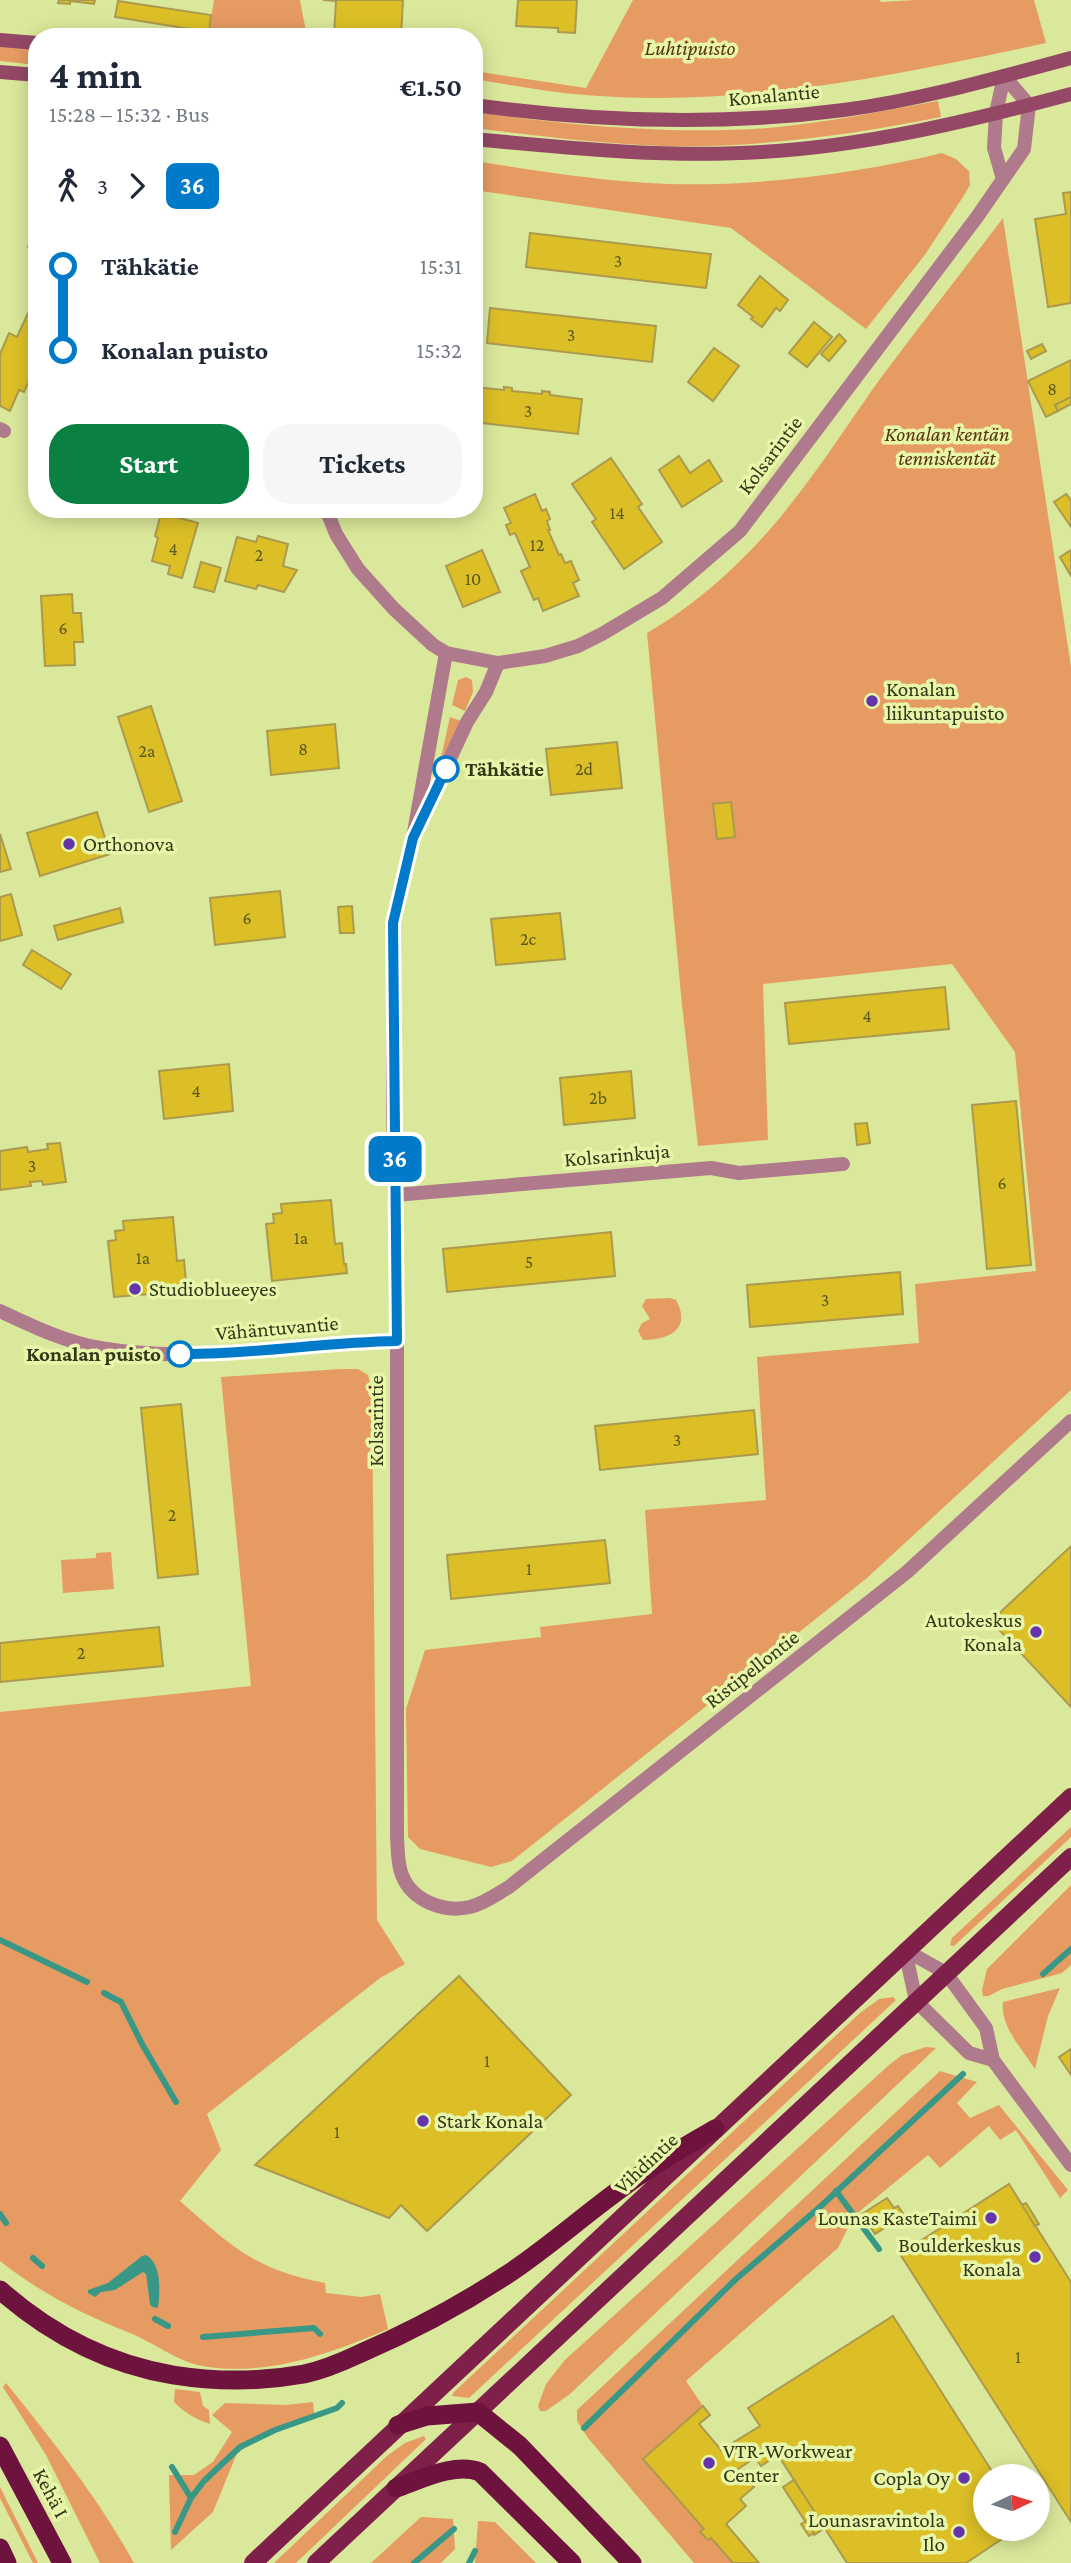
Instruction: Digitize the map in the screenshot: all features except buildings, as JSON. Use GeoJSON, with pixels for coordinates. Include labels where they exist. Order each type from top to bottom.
{"type":"FeatureCollection","features":[{"type":"Feature","properties":{"kind":"highway"},"geometry":{"type":"LineString","coordinates":[[0,2290],[43,2325],[75,2343],[112,2360],[150,2371],[235,2381],[307,2373],[384,2343],[427,2322],[509,2274],[643,2173],[715,2129]]}},
{"type":"Feature","properties":{"kind":"highway"},"geometry":{"type":"LineString","coordinates":[[398,2425],[427,2416],[478,2412],[520,2446],[632,2563]]}},
{"type":"Feature","properties":{"kind":"highway","name":"Kehä I"},"geometry":{"type":"LineString","coordinates":[[0,2446],[62,2563]]}},
{"type":"Feature","properties":{"kind":"highway"},"geometry":{"type":"LineString","coordinates":[[396,2487],[454,2470],[473,2469],[480,2472],[572,2563]]}},
{"type":"Feature","properties":{"kind":"highway"},"geometry":{"type":"LineString","coordinates":[[0,2548],[7,2563]]}},
{"type":"Feature","properties":{"kind":"main road"},"geometry":{"type":"LineString","coordinates":[[0,40],[28,42]]}},
{"type":"Feature","properties":{"kind":"main road","name":"Konalantie"},"geometry":{"type":"LineString","coordinates":[[483,106],[553,115],[665,121],[758,119],[847,110],[1004,76],[1071,58]]}},
{"type":"Feature","properties":{"kind":"main road"},"geometry":{"type":"LineString","coordinates":[[0,72],[28,74]]}},
{"type":"Feature","properties":{"kind":"main road"},"geometry":{"type":"LineString","coordinates":[[483,140],[678,155],[762,152],[858,141],[947,125],[1071,94]]}},
{"type":"Feature","properties":{"kind":"main road","name":"Vihdintie"},"geometry":{"type":"LineString","coordinates":[[253,2563],[1071,1797]]}},
{"type":"Feature","properties":{"kind":"main road"},"geometry":{"type":"LineString","coordinates":[[316,2563],[1071,1857]]}},
{"type":"Feature","properties":{"kind":"street"},"geometry":{"type":"LineString","coordinates":[[1004,76],[1029,105]]}},
{"type":"Feature","properties":{"kind":"street"},"geometry":{"type":"LineString","coordinates":[[1003,179],[994,148],[996,113],[1004,76]]}},
{"type":"Feature","properties":{"kind":"street","name":"Kolsarintie"},"geometry":{"type":"LineString","coordinates":[[436,1905],[418,1897],[408,1888],[398,1862],[393,923],[438,711],[446,653],[498,663],[545,656],[578,646],[662,598],[740,531],[977,216],[1024,149],[1029,105]]}},
{"type":"Feature","properties":{"kind":"street"},"geometry":{"type":"LineString","coordinates":[[330,518],[336,534],[358,569],[394,609],[433,645],[446,653]]}},
{"type":"Feature","properties":{"kind":"street","name":"Kolsarintie"},"geometry":{"type":"LineString","coordinates":[[413,838],[467,722],[486,692],[498,663]]}},
{"type":"Feature","properties":{"kind":"street","name":"Kolsarinkuja"},"geometry":{"type":"LineString","coordinates":[[395,1195],[711,1168],[739,1173],[843,1164]]}},
{"type":"Feature","properties":{"kind":"street","name":"Vähäntuvantie"},"geometry":{"type":"LineString","coordinates":[[0,1311],[51,1334],[98,1348],[152,1353],[207,1354],[363,1341],[397,1341]]}},
{"type":"Feature","properties":{"kind":"street","name":"Ristipellontie"},"geometry":{"type":"LineString","coordinates":[[436,1905],[453,1909],[470,1907],[487,1901],[509,1887],[907,1572],[1071,1421]]}},
{"type":"Feature","properties":{"kind":"street"},"geometry":{"type":"LineString","coordinates":[[905,1950],[946,1973],[988,2032],[993,2060],[1071,2165]]}},
{"type":"Feature","properties":{"kind":"street"},"geometry":{"type":"LineString","coordinates":[[905,1950],[916,2001],[970,2053],[993,2060]]}},
{"type":"Feature","properties":{"kind":"green space"},"geometry":{"type":"Polygon","coordinates":[[[214,0],[300,0],[305,28],[209,28],[214,0]]]}},
{"type":"Feature","properties":{"kind":"green space","name":"Luhtipuisto"},"geometry":{"type":"Polygon","coordinates":[[[633,0],[1034,0],[1046,43],[875,77],[759,93],[701,97],[585,95],[483,80],[483,72],[586,88],[633,0]]]}},
{"type":"Feature","properties":{"kind":"green space"},"geometry":{"type":"Polygon","coordinates":[[[0,45],[28,48],[28,64],[0,61],[0,45]]]}},
{"type":"Feature","properties":{"kind":"green space"},"geometry":{"type":"Polygon","coordinates":[[[938,101],[941,117],[838,135],[700,146],[617,143],[483,129],[483,113],[621,127],[694,130],[768,128],[832,120],[938,101]]]}},
{"type":"Feature","properties":{"kind":"green space"},"geometry":{"type":"Polygon","coordinates":[[[942,153],[956,159],[969,171],[970,185],[924,256],[866,329],[731,228],[483,191],[483,162],[614,180],[710,184],[789,179],[942,153]]]}},
{"type":"Feature","properties":{"kind":"green space","name":"Konalan kentän tenniskentät"},"geometry":{"type":"Polygon","coordinates":[[[1003,218],[1071,667],[1071,1390],[867,1578],[512,1861],[491,1867],[420,1849],[408,1837],[406,1709],[425,1650],[541,1637],[540,1627],[652,1614],[645,1510],[766,1500],[757,1357],[919,1343],[915,1284],[1036,1271],[1015,1052],[952,964],[763,984],[768,1140],[698,1146],[647,633],[706,592],[742,559],[775,523],[880,379],[1003,218]]]}},
{"type":"Feature","properties":{"kind":"green space"},"geometry":{"type":"Polygon","coordinates":[[[466,677],[472,680],[473,692],[465,711],[452,705],[458,680],[466,677]]]}},
{"type":"Feature","properties":{"kind":"green space"},"geometry":{"type":"Polygon","coordinates":[[[450,717],[461,721],[439,767],[450,717]]]}},
{"type":"Feature","properties":{"kind":"green space"},"geometry":{"type":"Polygon","coordinates":[[[646,1299],[676,1300],[680,1310],[679,1325],[669,1335],[643,1340],[638,1331],[642,1323],[650,1319],[642,1306],[646,1299]]]}},
{"type":"Feature","properties":{"kind":"green space","name":"Konalan puisto"},"geometry":{"type":"Polygon","coordinates":[[[358,1369],[368,1375],[372,1391],[377,1920],[405,1964],[380,1978],[207,2114],[221,2150],[180,2201],[245,2254],[280,2271],[325,2283],[326,2293],[362,2297],[380,2294],[388,2329],[321,2355],[274,2366],[226,2369],[202,2366],[62,2302],[0,2261],[0,1712],[251,1686],[221,1377],[358,1369]]]}},
{"type":"Feature","properties":{"kind":"green space"},"geometry":{"type":"Polygon","coordinates":[[[111,1552],[114,1589],[63,1593],[61,1560],[96,1558],[96,1553],[111,1552]]]}},
{"type":"Feature","properties":{"kind":"green space"},"geometry":{"type":"Polygon","coordinates":[[[1071,1827],[1071,1837],[954,1946],[950,1945],[952,1938],[1071,1827]]]}},
{"type":"Feature","properties":{"kind":"green space"},"geometry":{"type":"Polygon","coordinates":[[[1071,1885],[1071,1965],[1062,1973],[983,1996],[987,1969],[1071,1885]]]}},
{"type":"Feature","properties":{"kind":"green space"},"geometry":{"type":"Polygon","coordinates":[[[1060,1988],[1048,2016],[1035,2069],[1008,2028],[1003,2002],[1060,1988]]]}},
{"type":"Feature","properties":{"kind":"green space"},"geometry":{"type":"Polygon","coordinates":[[[893,1997],[896,2000],[469,2398],[452,2396],[860,2013],[879,1999],[893,1997]]]}},
{"type":"Feature","properties":{"kind":"green space"},"geometry":{"type":"Polygon","coordinates":[[[926,2047],[936,2048],[570,2394],[546,2411],[540,2411],[538,2406],[546,2384],[565,2360],[889,2065],[902,2055],[926,2047]]]}},
{"type":"Feature","properties":{"kind":"green space"},"geometry":{"type":"Polygon","coordinates":[[[940,2071],[977,2082],[957,2103],[970,2118],[999,2105],[1068,2190],[1060,2198],[1016,2130],[1000,2140],[989,2126],[940,2168],[928,2155],[854,2216],[838,2248],[686,2381],[703,2406],[643,2459],[704,2529],[701,2532],[707,2540],[711,2538],[733,2563],[694,2563],[588,2438],[577,2421],[577,2410],[940,2071]]]}},
{"type":"Feature","properties":{"kind":"green space"},"geometry":{"type":"Polygon","coordinates":[[[6,2383],[90,2493],[134,2563],[100,2563],[46,2455],[3,2387],[6,2383]]]}},
{"type":"Feature","properties":{"kind":"green space"},"geometry":{"type":"Polygon","coordinates":[[[175,2389],[200,2392],[203,2406],[209,2410],[210,2424],[190,2415],[174,2402],[175,2389]]]}},
{"type":"Feature","properties":{"kind":"green space"},"geometry":{"type":"Polygon","coordinates":[[[313,2402],[314,2413],[306,2422],[267,2433],[237,2453],[213,2512],[171,2550],[169,2475],[194,2475],[213,2462],[232,2432],[212,2415],[225,2403],[286,2405],[313,2402]]]}},
{"type":"Feature","properties":{"kind":"green space"},"geometry":{"type":"Polygon","coordinates":[[[424,2436],[426,2439],[296,2563],[274,2563],[387,2456],[405,2443],[424,2436]]]}},
{"type":"Feature","properties":{"kind":"green space"},"geometry":{"type":"Polygon","coordinates":[[[0,2487],[38,2563],[33,2563],[0,2498],[0,2487]]]}},
{"type":"Feature","properties":{"kind":"green space"},"geometry":{"type":"Polygon","coordinates":[[[421,2517],[453,2519],[455,2549],[441,2563],[371,2563],[421,2517]]]}},
{"type":"Feature","properties":{"kind":"green space"},"geometry":{"type":"Polygon","coordinates":[[[478,2521],[495,2522],[536,2563],[475,2563],[478,2521]]]}},
{"type":"Feature","properties":{"kind":"water"},"geometry":{"type":"Polygon","coordinates":[[[146,2255],[157,2271],[158,2308],[150,2304],[146,2274],[143,2272],[115,2290],[101,2292],[95,2297],[88,2293],[88,2290],[108,2283],[146,2255]]]}},
{"type":"Feature","properties":{"kind":"waterway"},"geometry":{"type":"LineString","coordinates":[[0,1940],[87,1982]]}},
{"type":"Feature","properties":{"kind":"waterway"},"geometry":{"type":"LineString","coordinates":[[1043,1974],[1071,1949]]}},
{"type":"Feature","properties":{"kind":"waterway"},"geometry":{"type":"LineString","coordinates":[[104,1993],[121,2002],[176,2102]]}},
{"type":"Feature","properties":{"kind":"waterway"},"geometry":{"type":"LineString","coordinates":[[584,2428],[736,2279],[821,2206],[963,2074]]}},
{"type":"Feature","properties":{"kind":"waterway"},"geometry":{"type":"LineString","coordinates":[[836,2191],[879,2249]]}},
{"type":"Feature","properties":{"kind":"waterway"},"geometry":{"type":"LineString","coordinates":[[0,2214],[6,2223]]}},
{"type":"Feature","properties":{"kind":"waterway"},"geometry":{"type":"LineString","coordinates":[[33,2258],[42,2266]]}},
{"type":"Feature","properties":{"kind":"waterway"},"geometry":{"type":"LineString","coordinates":[[155,2319],[168,2326]]}},
{"type":"Feature","properties":{"kind":"waterway"},"geometry":{"type":"LineString","coordinates":[[203,2337],[314,2328],[320,2334]]}},
{"type":"Feature","properties":{"kind":"waterway"},"geometry":{"type":"LineString","coordinates":[[175,2532],[191,2498],[204,2481],[240,2447],[275,2430],[337,2408],[342,2403]]}},
{"type":"Feature","properties":{"kind":"waterway"},"geometry":{"type":"LineString","coordinates":[[172,2467],[191,2498]]}},
{"type":"Feature","properties":{"kind":"waterway"},"geometry":{"type":"LineString","coordinates":[[414,2563],[454,2529]]}},
{"type":"Feature","properties":{"kind":"waterway"},"geometry":{"type":"LineString","coordinates":[[469,2563],[475,2551]]}},
{"type":"Feature","properties":{"kind":"bus line","name":"36"},"geometry":{"type":"LineString","coordinates":[[180,1354],[217,1354],[363,1341],[397,1341],[393,923],[413,838],[446,769]]}},
{"type":"Feature","properties":{"kind":"place","name":"Konalan liikuntapuisto"},"geometry":{"type":"Point","coordinates":[872,701]}},
{"type":"Feature","properties":{"kind":"place","name":"Tähkätie"},"geometry":{"type":"Point","coordinates":[446,769]}},
{"type":"Feature","properties":{"kind":"place","name":"Orthonova"},"geometry":{"type":"Point","coordinates":[69,844]}},
{"type":"Feature","properties":{"kind":"place","name":"Studioblueeyes"},"geometry":{"type":"Point","coordinates":[135,1289]}},
{"type":"Feature","properties":{"kind":"place","name":"Konalan puisto"},"geometry":{"type":"Point","coordinates":[180,1354]}},
{"type":"Feature","properties":{"kind":"place","name":"Autokeskus Konala"},"geometry":{"type":"Point","coordinates":[1036,1632]}},
{"type":"Feature","properties":{"kind":"place","name":"Stark Konala"},"geometry":{"type":"Point","coordinates":[423,2121]}},
{"type":"Feature","properties":{"kind":"place","name":"Lounas KasteTaimi"},"geometry":{"type":"Point","coordinates":[991,2218]}},
{"type":"Feature","properties":{"kind":"place","name":"Boulderkeskus Konala"},"geometry":{"type":"Point","coordinates":[1035,2257]}},
{"type":"Feature","properties":{"kind":"place","name":"VTR-Workwear Center"},"geometry":{"type":"Point","coordinates":[709,2463]}},
{"type":"Feature","properties":{"kind":"place","name":"Copla Oy"},"geometry":{"type":"Point","coordinates":[964,2478]}},
{"type":"Feature","properties":{"kind":"place","name":"Lounasravintola Ilo"},"geometry":{"type":"Point","coordinates":[959,2532]}}]}
